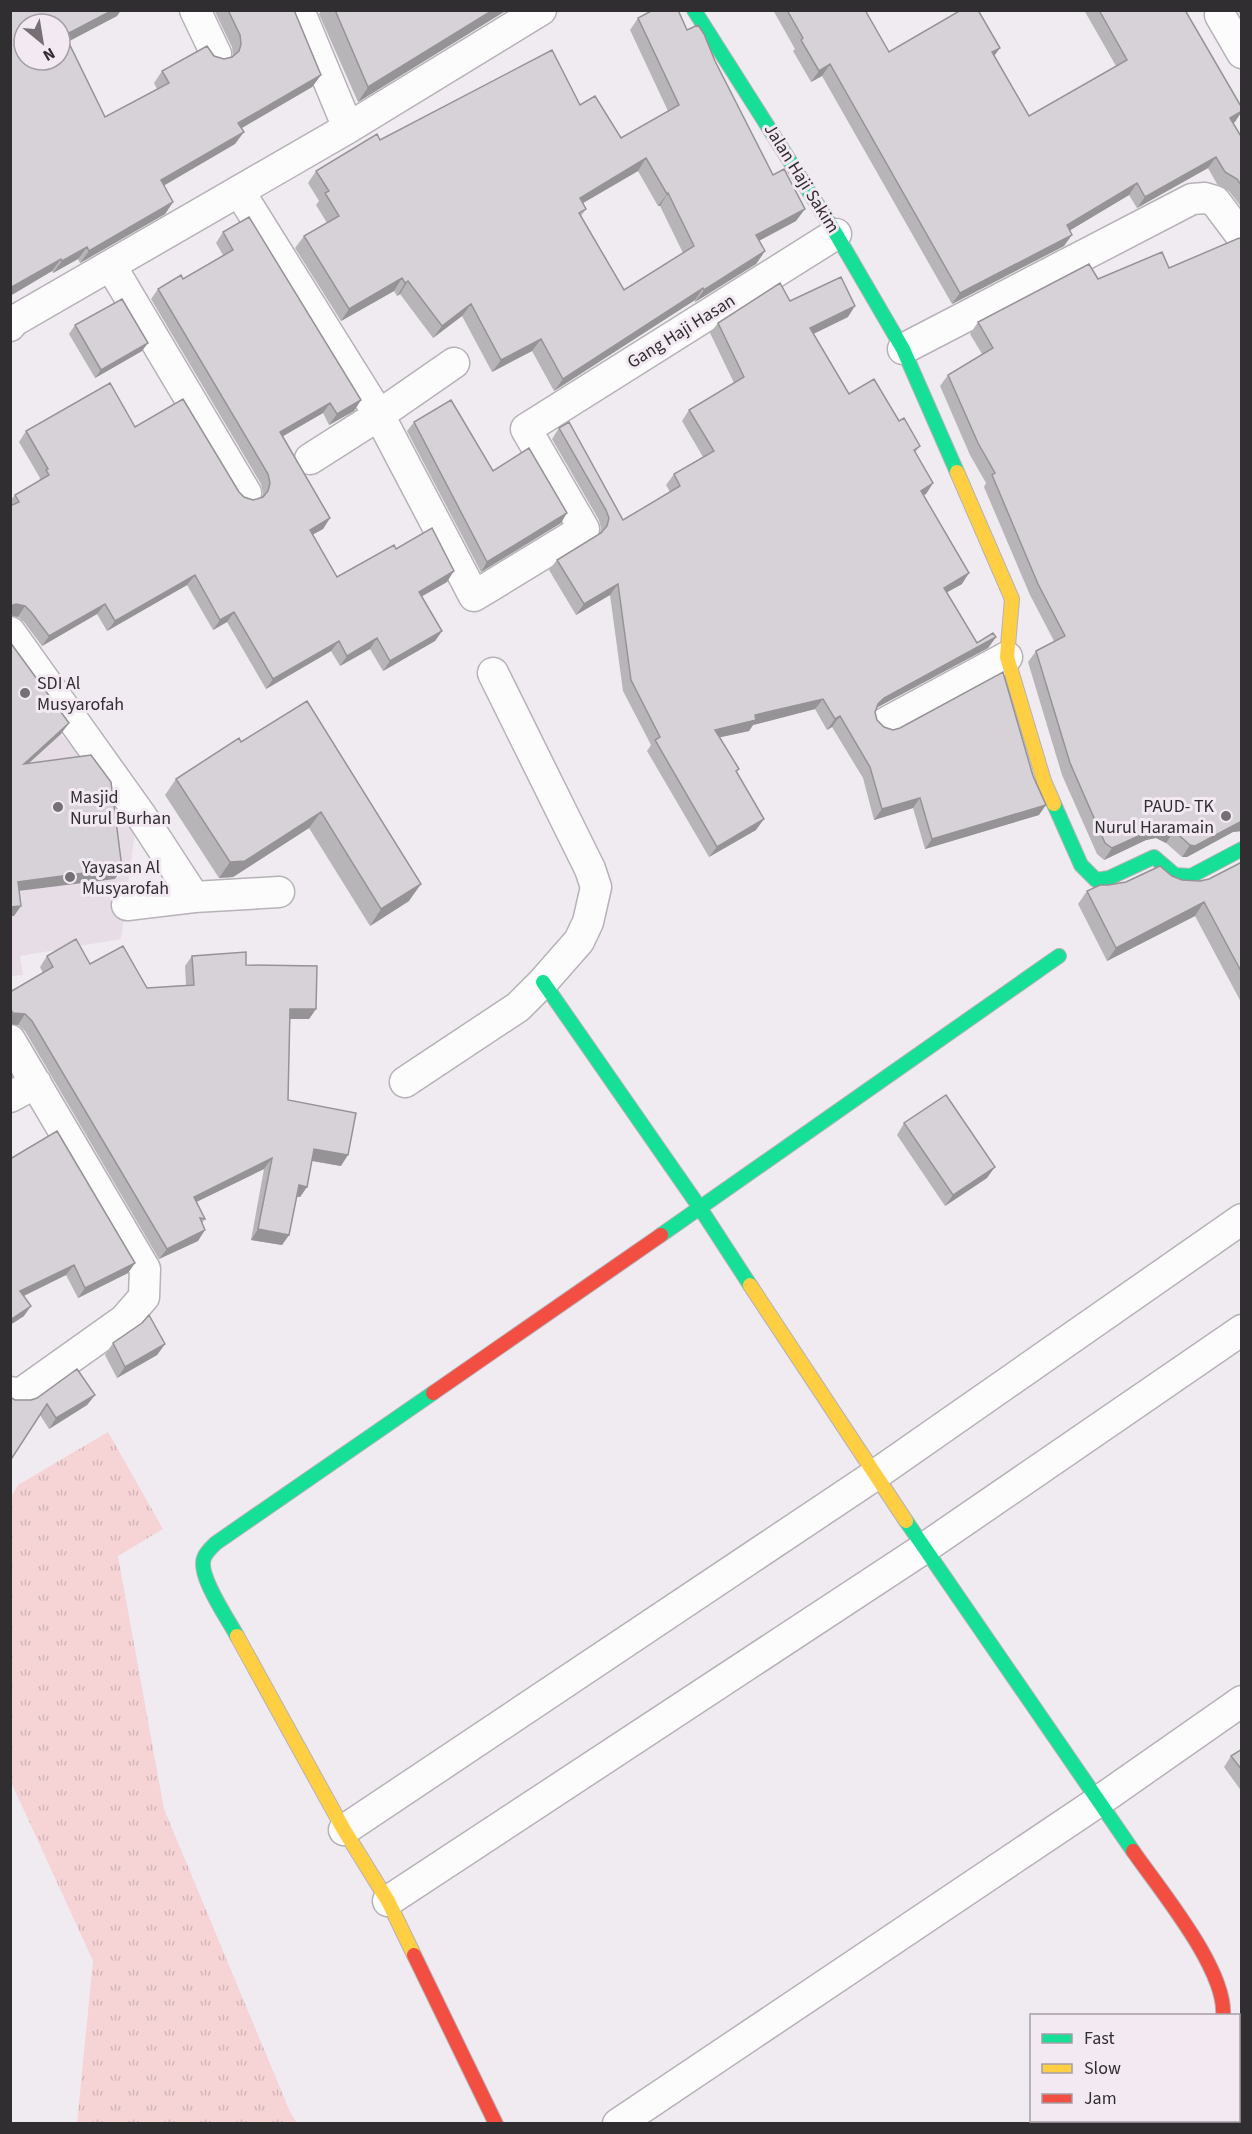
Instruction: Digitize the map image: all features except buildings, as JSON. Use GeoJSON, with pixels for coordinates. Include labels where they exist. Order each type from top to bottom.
{"type":"FeatureCollection","features":[{"type":"Feature","properties":{"kind":"street"},"geometry":{"type":"LineString","coordinates":[[195,10],[216,54]]}},
{"type":"Feature","properties":{"kind":"street"},"geometry":{"type":"LineString","coordinates":[[298,10],[348,128]]}},
{"type":"Feature","properties":{"kind":"street"},"geometry":{"type":"LineString","coordinates":[[10,326],[14,321],[348,128],[541,10]]}},
{"type":"Feature","properties":{"kind":"street","name":"Jalan Haji Sakim"},"geometry":{"type":"LineString","coordinates":[[694,10],[836,234],[903,349],[1012,599],[1007,657]]}},
{"type":"Feature","properties":{"kind":"street"},"geometry":{"type":"LineString","coordinates":[[1221,10],[1220,15],[1242,53]]}},
{"type":"Feature","properties":{"kind":"street"},"geometry":{"type":"LineString","coordinates":[[238,191],[379,415]]}},
{"type":"Feature","properties":{"kind":"street"},"geometry":{"type":"LineString","coordinates":[[903,349],[1192,199],[1215,201],[1242,237]]}},
{"type":"Feature","properties":{"kind":"street","name":"Gang Haji Hasan"},"geometry":{"type":"LineString","coordinates":[[379,415],[474,596],[584,529],[526,429],[836,234]]}},
{"type":"Feature","properties":{"kind":"street"},"geometry":{"type":"LineString","coordinates":[[111,266],[246,493]]}},
{"type":"Feature","properties":{"kind":"street"},"geometry":{"type":"LineString","coordinates":[[310,459],[454,363]]}},
{"type":"Feature","properties":{"kind":"street"},"geometry":{"type":"LineString","coordinates":[[10,632],[140,814],[194,897]]}},
{"type":"Feature","properties":{"kind":"street"},"geometry":{"type":"LineString","coordinates":[[885,723],[1007,657],[1044,781],[1081,865],[1096,880],[1109,878],[1154,857],[1175,875],[1191,876],[1242,849]]}},
{"type":"Feature","properties":{"kind":"street"},"geometry":{"type":"LineString","coordinates":[[405,1082],[518,1007],[543,982],[579,941],[588,922],[597,887],[493,673]]}},
{"type":"Feature","properties":{"kind":"street"},"geometry":{"type":"LineString","coordinates":[[127,905],[194,897],[279,892]]}},
{"type":"Feature","properties":{"kind":"street"},"geometry":{"type":"LineString","coordinates":[[496,2124],[388,1901],[344,1830],[208,1584],[201,1564],[205,1553],[225,1536],[700,1208],[1059,956]]}},
{"type":"Feature","properties":{"kind":"street"},"geometry":{"type":"LineString","coordinates":[[543,982],[700,1208],[875,1475],[1208,1960],[1224,2003],[1223,2014]]}},
{"type":"Feature","properties":{"kind":"street"},"geometry":{"type":"LineString","coordinates":[[10,1040],[145,1269],[144,1297],[123,1320],[20,1394],[10,1392]]}},
{"type":"Feature","properties":{"kind":"street"},"geometry":{"type":"LineString","coordinates":[[10,1097],[36,1083]]}},
{"type":"Feature","properties":{"kind":"street"},"geometry":{"type":"LineString","coordinates":[[344,1830],[875,1475],[1242,1219]]}},
{"type":"Feature","properties":{"kind":"street"},"geometry":{"type":"LineString","coordinates":[[388,1901],[926,1547],[1242,1330]]}},
{"type":"Feature","properties":{"kind":"street"},"geometry":{"type":"LineString","coordinates":[[618,2124],[1099,1801],[1242,1701]]}},
{"type":"Feature","properties":{"kind":"shaded area","name":"Yayasan Al Musyarofah"},"geometry":{"type":"Polygon","coordinates":[[[11,681],[137,816],[121,939],[20,956],[23,975],[11,976],[11,681]]]}},
{"type":"Feature","properties":{"kind":"green space"},"geometry":{"type":"Polygon","coordinates":[[[108,1432],[163,1529],[118,1556],[164,1809],[291,2114],[297,2123],[77,2123],[93,1961],[11,1782],[10,1498],[18,1485],[108,1432]]]}},
{"type":"Feature","properties":{"kind":"traffic: fast"},"geometry":{"type":"LineString","coordinates":[[694,10],[836,234],[903,349],[957,472]]}},
{"type":"Feature","properties":{"kind":"traffic: fast"},"geometry":{"type":"LineString","coordinates":[[1054,804],[1081,865],[1096,880],[1109,878],[1154,857],[1175,875],[1191,876],[1242,849]]}},
{"type":"Feature","properties":{"kind":"traffic: fast"},"geometry":{"type":"LineString","coordinates":[[661,1235],[1059,956]]}},
{"type":"Feature","properties":{"kind":"traffic: fast"},"geometry":{"type":"LineString","coordinates":[[543,982],[700,1208],[750,1285]]}},
{"type":"Feature","properties":{"kind":"traffic: fast"},"geometry":{"type":"LineString","coordinates":[[237,1636],[214,1597],[205,1575],[204,1558],[208,1552],[216,1543],[433,1393]]}},
{"type":"Feature","properties":{"kind":"traffic: fast"},"geometry":{"type":"LineString","coordinates":[[906,1521],[1133,1851]]}},
{"type":"Feature","properties":{"kind":"traffic: slow"},"geometry":{"type":"LineString","coordinates":[[957,472],[1012,599],[1007,657],[1044,781],[1054,804]]}},
{"type":"Feature","properties":{"kind":"traffic: slow"},"geometry":{"type":"LineString","coordinates":[[750,1285],[906,1521]]}},
{"type":"Feature","properties":{"kind":"traffic: slow"},"geometry":{"type":"LineString","coordinates":[[237,1636],[344,1830],[388,1901],[414,1955]]}},
{"type":"Feature","properties":{"kind":"traffic: jam"},"geometry":{"type":"LineString","coordinates":[[433,1393],[661,1235]]}},
{"type":"Feature","properties":{"kind":"traffic: jam"},"geometry":{"type":"LineString","coordinates":[[1133,1851],[1190,1931],[1203,1954],[1221,1997],[1223,2014]]}},
{"type":"Feature","properties":{"kind":"traffic: jam"},"geometry":{"type":"LineString","coordinates":[[414,1955],[496,2124]]}},
{"type":"Feature","properties":{"kind":"place","name":"SDI Al Musyarofah"},"geometry":{"type":"Point","coordinates":[25,693]}},
{"type":"Feature","properties":{"kind":"place","name":"Masjid Nurul Burhan"},"geometry":{"type":"Point","coordinates":[58,807]}},
{"type":"Feature","properties":{"kind":"place","name":"PAUD- TK Nurul Haramain"},"geometry":{"type":"Point","coordinates":[1226,816]}},
{"type":"Feature","properties":{"kind":"place","name":"Yayasan Al Musyarofah"},"geometry":{"type":"Point","coordinates":[70,877]}}]}
